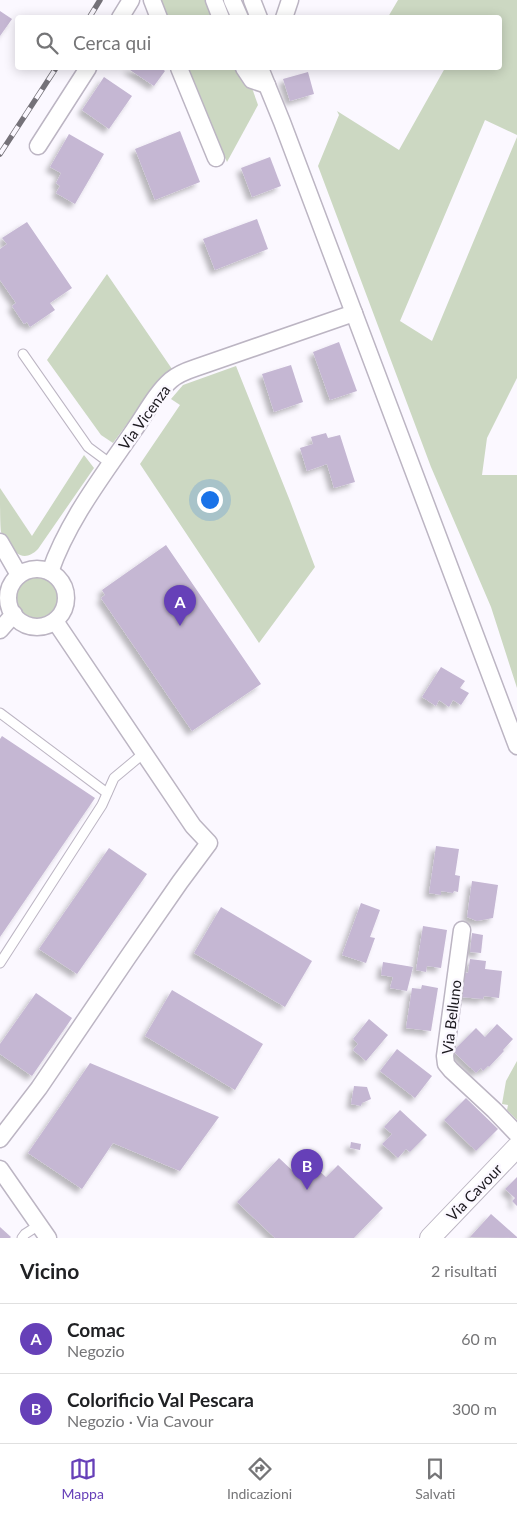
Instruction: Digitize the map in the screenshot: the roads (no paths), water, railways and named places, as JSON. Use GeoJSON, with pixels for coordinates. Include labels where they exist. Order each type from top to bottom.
{"type":"FeatureCollection","features":[{"type":"Feature","properties":{"kind":"street"},"geometry":{"type":"LineString","coordinates":[[122,15],[131,0]]}},
{"type":"Feature","properties":{"kind":"street"},"geometry":{"type":"LineString","coordinates":[[152,0],[158,15]]}},
{"type":"Feature","properties":{"kind":"street"},"geometry":{"type":"LineString","coordinates":[[214,0],[220,15]]}},
{"type":"Feature","properties":{"kind":"street"},"geometry":{"type":"LineString","coordinates":[[232,0],[239,15]]}},
{"type":"Feature","properties":{"kind":"street"},"geometry":{"type":"LineString","coordinates":[[252,0],[258,15]]}},
{"type":"Feature","properties":{"kind":"street"},"geometry":{"type":"LineString","coordinates":[[285,15],[290,0]]}},
{"type":"Feature","properties":{"kind":"street"},"geometry":{"type":"LineString","coordinates":[[38,146],[87,70]]}},
{"type":"Feature","properties":{"kind":"street"},"geometry":{"type":"LineString","coordinates":[[180,70],[216,158]]}},
{"type":"Feature","properties":{"kind":"street"},"geometry":{"type":"LineString","coordinates":[[245,70],[252,80],[267,85]]}},
{"type":"Feature","properties":{"kind":"street"},"geometry":{"type":"LineString","coordinates":[[261,70],[517,746]]}},
{"type":"Feature","properties":{"kind":"street"},"geometry":{"type":"LineString","coordinates":[[267,85],[271,70]]}},
{"type":"Feature","properties":{"kind":"street","name":"Via Vicenza"},"geometry":{"type":"LineString","coordinates":[[50,572],[64,537],[111,464],[161,391],[171,380],[182,373],[354,313]]}},
{"type":"Feature","properties":{"kind":"street"},"geometry":{"type":"LineString","coordinates":[[0,542],[19,575]]}},
{"type":"Feature","properties":{"kind":"street"},"geometry":{"type":"LineString","coordinates":[[42,569],[50,572],[57,576],[66,591],[65,607],[61,615],[55,621],[46,625],[28,625],[20,621],[10,607],[8,598],[14,582],[19,575],[26,571],[42,569]]}},
{"type":"Feature","properties":{"kind":"street"},"geometry":{"type":"LineString","coordinates":[[0,630],[14,614]]}},
{"type":"Feature","properties":{"kind":"street"},"geometry":{"type":"LineString","coordinates":[[0,1139],[39,1088],[128,957],[209,843],[193,826],[55,621]]}},
{"type":"Feature","properties":{"kind":"street","name":"Via Belluno"},"geometry":{"type":"LineString","coordinates":[[462,930],[445,1056],[446,1064],[517,1134]]}},
{"type":"Feature","properties":{"kind":"street","name":"Via Cavour"},"geometry":{"type":"LineString","coordinates":[[437,1236],[517,1147]]}},
{"type":"Feature","properties":{"kind":"street"},"geometry":{"type":"LineString","coordinates":[[0,1169],[43,1231]]}},
{"type":"Feature","properties":{"kind":"lane"},"geometry":{"type":"LineString","coordinates":[[23,354],[88,447],[111,464]]}},
{"type":"Feature","properties":{"kind":"lane"},"geometry":{"type":"LineString","coordinates":[[0,713],[107,793]]}},
{"type":"Feature","properties":{"kind":"lane"},"geometry":{"type":"LineString","coordinates":[[0,963],[102,805],[114,778],[144,753]]}},
{"type":"Feature","properties":{"kind":"lane"},"geometry":{"type":"LineString","coordinates":[[22,1238],[25,1234],[43,1231]]}},
{"type":"Feature","properties":{"kind":"railway"},"geometry":{"type":"LineString","coordinates":[[91,15],[100,0]]}},
{"type":"Feature","properties":{"kind":"railway"},"geometry":{"type":"LineString","coordinates":[[0,154],[55,70]]}},
{"type":"Feature","properties":{"kind":"place","name":"Comac"},"geometry":{"type":"Point","coordinates":[180,626]}},
{"type":"Feature","properties":{"kind":"place","name":"Colorificio Val Pescara"},"geometry":{"type":"Point","coordinates":[307,1190]}}]}
